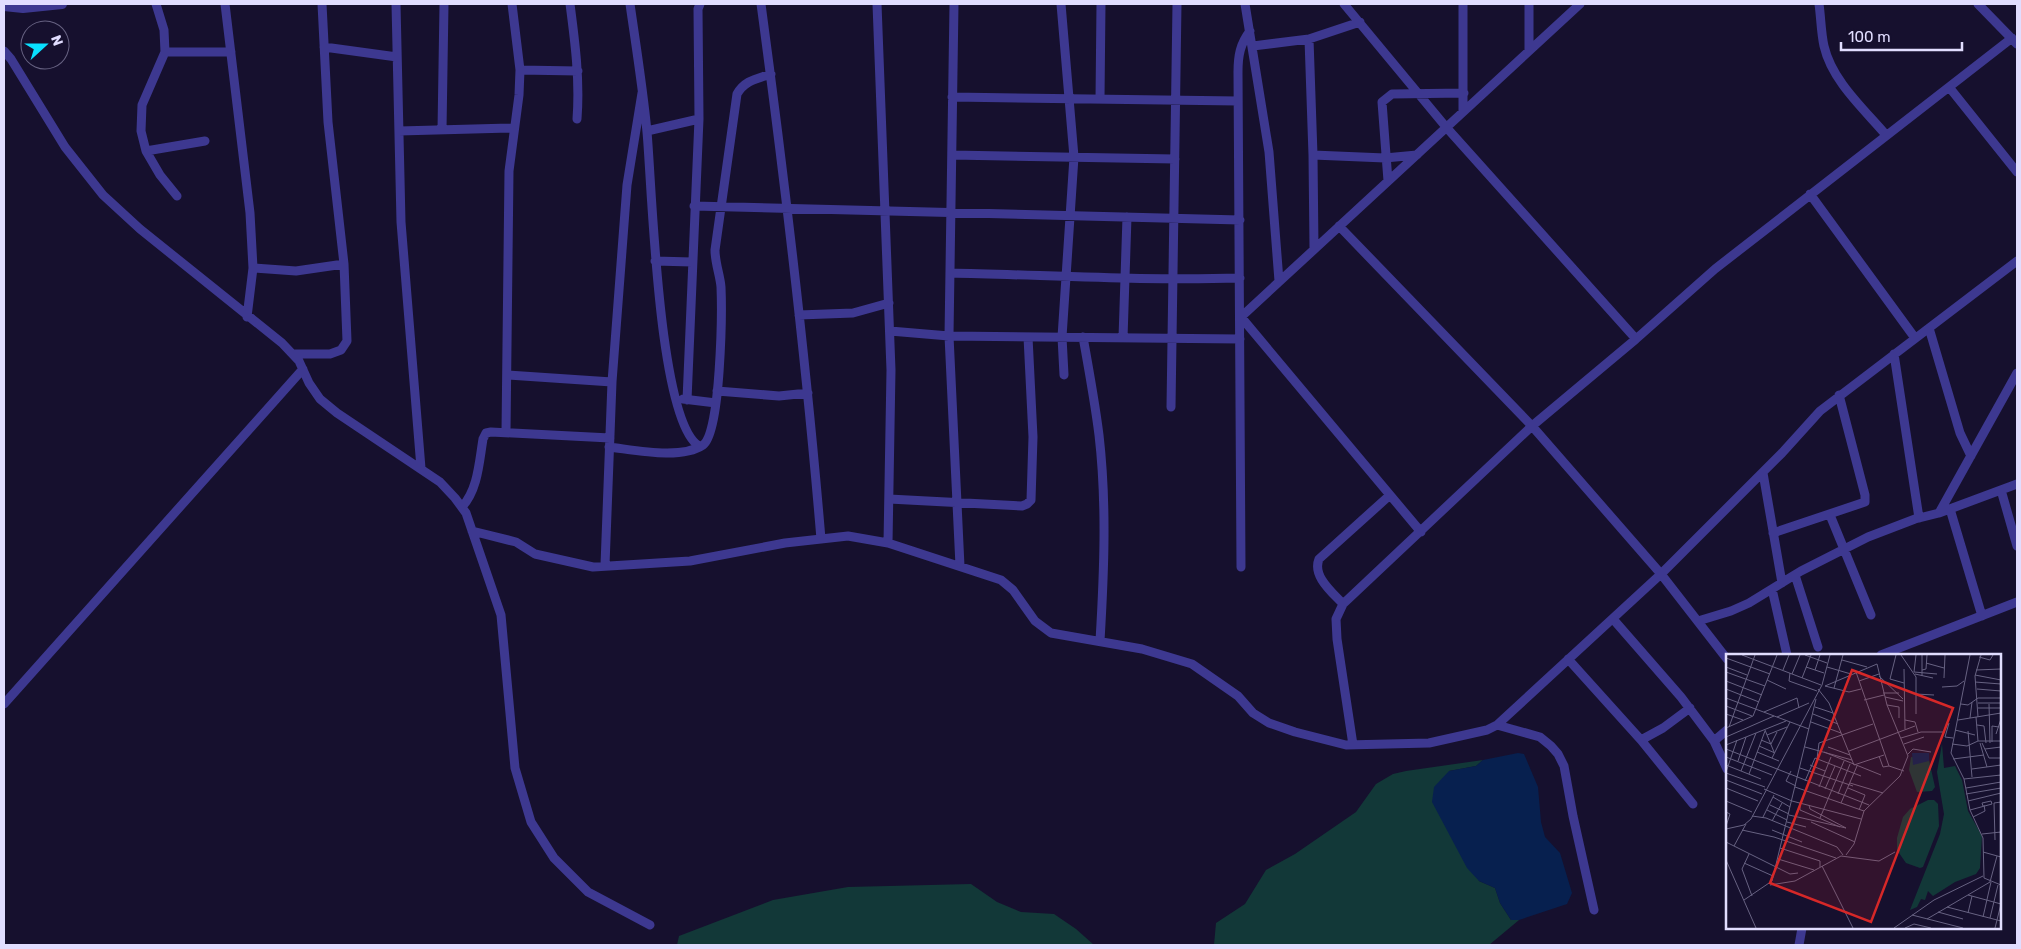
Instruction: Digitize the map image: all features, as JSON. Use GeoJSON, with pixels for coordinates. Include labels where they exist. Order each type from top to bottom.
{"type":"FeatureCollection","features":[{"type":"Feature","properties":{"kind":"street"},"geometry":{"type":"LineString","coordinates":[[4,6],[24,8],[62,4]]}},
{"type":"Feature","properties":{"kind":"street"},"geometry":{"type":"LineString","coordinates":[[156,4],[164,30],[165,52],[142,105],[140,131],[146,151],[160,175],[177,196]]}},
{"type":"Feature","properties":{"kind":"street"},"geometry":{"type":"LineString","coordinates":[[225,4],[250,212],[253,268],[247,317]]}},
{"type":"Feature","properties":{"kind":"street"},"geometry":{"type":"LineString","coordinates":[[293,354],[330,354],[341,350],[347,341],[344,264],[328,122],[322,4]]}},
{"type":"Feature","properties":{"kind":"street"},"geometry":{"type":"LineString","coordinates":[[396,4],[401,222],[421,468]]}},
{"type":"Feature","properties":{"kind":"street"},"geometry":{"type":"LineString","coordinates":[[442,130],[444,4]]}},
{"type":"Feature","properties":{"kind":"street"},"geometry":{"type":"LineString","coordinates":[[506,432],[509,171],[520,95],[520,70],[512,4]]}},
{"type":"Feature","properties":{"kind":"street"},"geometry":{"type":"LineString","coordinates":[[570,4],[578,71],[579,96],[577,119]]}},
{"type":"Feature","properties":{"kind":"street"},"geometry":{"type":"LineString","coordinates":[[630,4],[647,131],[655,262],[663,328],[675,398],[688,434],[692,442],[699,446]]}},
{"type":"Feature","properties":{"kind":"street"},"geometry":{"type":"LineString","coordinates":[[687,400],[699,119],[698,9],[700,4]]}},
{"type":"Feature","properties":{"kind":"street"},"geometry":{"type":"LineString","coordinates":[[761,4],[788,208],[808,393],[821,539]]}},
{"type":"Feature","properties":{"kind":"street"},"geometry":{"type":"LineString","coordinates":[[878,4],[891,370],[888,543]]}},
{"type":"Feature","properties":{"kind":"street"},"geometry":{"type":"LineString","coordinates":[[954,4],[949,336],[960,566]]}},
{"type":"Feature","properties":{"kind":"street"},"geometry":{"type":"LineString","coordinates":[[1061,4],[1074,157],[1062,337],[1064,375]]}},
{"type":"Feature","properties":{"kind":"street"},"geometry":{"type":"LineString","coordinates":[[1100,99],[1101,4]]}},
{"type":"Feature","properties":{"kind":"street"},"geometry":{"type":"LineString","coordinates":[[1171,406],[1177,4]]}},
{"type":"Feature","properties":{"kind":"street"},"geometry":{"type":"LineString","coordinates":[[1245,4],[1269,152],[1279,281]]}},
{"type":"Feature","properties":{"kind":"street"},"geometry":{"type":"LineString","coordinates":[[1344,4],[1446,127],[1636,339]]}},
{"type":"Feature","properties":{"kind":"street"},"geometry":{"type":"LineString","coordinates":[[1463,4],[1463,112]]}},
{"type":"Feature","properties":{"kind":"street"},"geometry":{"type":"LineString","coordinates":[[1529,4],[1529,51]]}},
{"type":"Feature","properties":{"kind":"street"},"geometry":{"type":"LineString","coordinates":[[1241,318],[1580,4]]}},
{"type":"Feature","properties":{"kind":"street"},"geometry":{"type":"LineString","coordinates":[[1819,4],[1824,46],[1831,67],[1841,82],[1886,135]]}},
{"type":"Feature","properties":{"kind":"street"},"geometry":{"type":"LineString","coordinates":[[1353,745],[1337,639],[1336,619],[1343,604],[1532,426],[1636,339],[1715,269],[1949,87],[2015,41],[1978,4]]}},
{"type":"Feature","properties":{"kind":"street"},"geometry":{"type":"LineString","coordinates":[[1252,46],[1308,39],[1360,22]]}},
{"type":"Feature","properties":{"kind":"street"},"geometry":{"type":"LineString","coordinates":[[1241,567],[1238,53],[1250,31]]}},
{"type":"Feature","properties":{"kind":"street"},"geometry":{"type":"LineString","coordinates":[[1308,39],[1313,155],[1314,249]]}},
{"type":"Feature","properties":{"kind":"street"},"geometry":{"type":"LineString","coordinates":[[324,47],[398,57]]}},
{"type":"Feature","properties":{"kind":"street"},"geometry":{"type":"LineString","coordinates":[[4,51],[11,59],[64,146],[103,195],[140,229],[247,317],[282,343],[300,361],[309,383],[320,399],[337,413],[440,482],[462,507],[501,614],[515,768],[531,822],[554,858],[588,892],[650,925]]}},
{"type":"Feature","properties":{"kind":"street"},"geometry":{"type":"LineString","coordinates":[[165,52],[231,52]]}},
{"type":"Feature","properties":{"kind":"street"},"geometry":{"type":"LineString","coordinates":[[520,70],[578,71]]}},
{"type":"Feature","properties":{"kind":"street"},"geometry":{"type":"LineString","coordinates":[[462,507],[468,500],[476,482],[486,433],[506,432],[610,443],[662,453],[682,452],[704,444],[708,438],[716,403],[721,352],[721,285],[715,259],[715,250],[737,94],[742,86],[750,80],[771,74]]}},
{"type":"Feature","properties":{"kind":"street"},"geometry":{"type":"LineString","coordinates":[[1949,87],[2017,172]]}},
{"type":"Feature","properties":{"kind":"street"},"geometry":{"type":"LineString","coordinates":[[605,565],[612,382],[627,185],[642,93]]}},
{"type":"Feature","properties":{"kind":"street"},"geometry":{"type":"LineString","coordinates":[[1388,181],[1382,102],[1392,94],[1464,93]]}},
{"type":"Feature","properties":{"kind":"street"},"geometry":{"type":"LineString","coordinates":[[952,97],[1238,101]]}},
{"type":"Feature","properties":{"kind":"street"},"geometry":{"type":"LineString","coordinates":[[647,131],[699,119]]}},
{"type":"Feature","properties":{"kind":"street"},"geometry":{"type":"LineString","coordinates":[[399,130],[514,128]]}},
{"type":"Feature","properties":{"kind":"street"},"geometry":{"type":"LineString","coordinates":[[146,151],[206,141]]}},
{"type":"Feature","properties":{"kind":"street"},"geometry":{"type":"LineString","coordinates":[[952,155],[1175,159]]}},
{"type":"Feature","properties":{"kind":"street"},"geometry":{"type":"LineString","coordinates":[[1313,155],[1385,158],[1417,155]]}},
{"type":"Feature","properties":{"kind":"street"},"geometry":{"type":"LineString","coordinates":[[1810,194],[1916,338]]}},
{"type":"Feature","properties":{"kind":"street"},"geometry":{"type":"LineString","coordinates":[[694,206],[885,209],[1240,220]]}},
{"type":"Feature","properties":{"kind":"street"},"geometry":{"type":"LineString","coordinates":[[1123,338],[1127,217]]}},
{"type":"Feature","properties":{"kind":"street"},"geometry":{"type":"LineString","coordinates":[[1339,226],[1532,426],[1661,574],[1726,657]]}},
{"type":"Feature","properties":{"kind":"street"},"geometry":{"type":"LineString","coordinates":[[472,531],[516,542],[535,554],[594,567],[690,561],[785,543],[848,536],[888,543],[1002,580],[1013,590],[1035,621],[1051,633],[1142,649],[1192,664],[1238,696],[1253,712],[1269,723],[1295,732],[1346,745],[1430,744],[1487,730],[1497,725],[1661,574],[1763,473],[1820,411],[2017,261]]}},
{"type":"Feature","properties":{"kind":"street"},"geometry":{"type":"LineString","coordinates":[[655,262],[692,262]]}},
{"type":"Feature","properties":{"kind":"street"},"geometry":{"type":"LineString","coordinates":[[253,268],[296,271],[344,264]]}},
{"type":"Feature","properties":{"kind":"street"},"geometry":{"type":"LineString","coordinates":[[950,273],[1065,275],[1174,280],[1240,278]]}},
{"type":"Feature","properties":{"kind":"street"},"geometry":{"type":"LineString","coordinates":[[800,315],[853,313],[889,303]]}},
{"type":"Feature","properties":{"kind":"street"},"geometry":{"type":"LineString","coordinates":[[1241,318],[1421,532]]}},
{"type":"Feature","properties":{"kind":"street"},"geometry":{"type":"LineString","coordinates":[[1929,328],[1960,433],[1971,456]]}},
{"type":"Feature","properties":{"kind":"street"},"geometry":{"type":"LineString","coordinates":[[890,331],[949,336],[1240,339]]}},
{"type":"Feature","properties":{"kind":"street"},"geometry":{"type":"LineString","coordinates":[[889,499],[957,501],[1022,506],[1031,500],[1034,437],[1028,337]]}},
{"type":"Feature","properties":{"kind":"street"},"geometry":{"type":"LineString","coordinates":[[1084,338],[1099,436],[1102,482],[1104,552],[1100,641]]}},
{"type":"Feature","properties":{"kind":"street"},"geometry":{"type":"LineString","coordinates":[[1894,354],[1919,518]]}},
{"type":"Feature","properties":{"kind":"street"},"geometry":{"type":"LineString","coordinates":[[4,704],[303,369]]}},
{"type":"Feature","properties":{"kind":"street"},"geometry":{"type":"LineString","coordinates":[[1939,513],[2017,373]]}},
{"type":"Feature","properties":{"kind":"street"},"geometry":{"type":"LineString","coordinates":[[507,376],[612,382]]}},
{"type":"Feature","properties":{"kind":"street"},"geometry":{"type":"LineString","coordinates":[[717,391],[779,396],[808,393]]}},
{"type":"Feature","properties":{"kind":"street"},"geometry":{"type":"LineString","coordinates":[[1773,533],[1865,502],[1865,495],[1839,395]]}},
{"type":"Feature","properties":{"kind":"street"},"geometry":{"type":"LineString","coordinates":[[675,398],[716,403]]}},
{"type":"Feature","properties":{"kind":"street"},"geometry":{"type":"LineString","coordinates":[[1763,473],[1782,583]]}},
{"type":"Feature","properties":{"kind":"street"},"geometry":{"type":"LineString","coordinates":[[1698,621],[1731,611],[1749,603],[1795,574],[1868,538],[2017,484]]}},
{"type":"Feature","properties":{"kind":"street"},"geometry":{"type":"LineString","coordinates":[[2001,490],[2017,546]]}},
{"type":"Feature","properties":{"kind":"street"},"geometry":{"type":"LineString","coordinates":[[1343,604],[1320,577],[1317,570],[1319,558],[1390,494]]}},
{"type":"Feature","properties":{"kind":"street"},"geometry":{"type":"LineString","coordinates":[[1950,509],[1982,616]]}},
{"type":"Feature","properties":{"kind":"street"},"geometry":{"type":"LineString","coordinates":[[1830,514],[1871,615]]}},
{"type":"Feature","properties":{"kind":"street"},"geometry":{"type":"LineString","coordinates":[[1795,574],[1818,647]]}},
{"type":"Feature","properties":{"kind":"street"},"geometry":{"type":"LineString","coordinates":[[1772,588],[1787,654]]}},
{"type":"Feature","properties":{"kind":"street"},"geometry":{"type":"LineString","coordinates":[[1884,654],[2017,602]]}},
{"type":"Feature","properties":{"kind":"street"},"geometry":{"type":"LineString","coordinates":[[1613,619],[1690,708],[1714,741],[1726,767]]}},
{"type":"Feature","properties":{"kind":"street"},"geometry":{"type":"LineString","coordinates":[[1568,659],[1641,740],[1693,804]]}},
{"type":"Feature","properties":{"kind":"street"},"geometry":{"type":"LineString","coordinates":[[1641,740],[1663,728],[1690,708]]}},
{"type":"Feature","properties":{"kind":"street"},"geometry":{"type":"LineString","coordinates":[[1497,725],[1540,737],[1558,754],[1564,766],[1569,798],[1594,910]]}},
{"type":"Feature","properties":{"kind":"street"},"geometry":{"type":"LineString","coordinates":[[1714,741],[1726,731]]}},
{"type":"Feature","properties":{"kind":"street"},"geometry":{"type":"LineString","coordinates":[[1799,945],[1802,929]]}},
{"type":"Feature","properties":{"kind":"green space"},"geometry":{"type":"Polygon","coordinates":[[[1483,760],[1476,766],[1449,771],[1479,881],[1495,888],[1500,903],[1511,920],[1519,920],[1489,945],[1214,945],[1216,923],[1245,904],[1266,870],[1295,854],[1356,812],[1376,784],[1393,774],[1406,771],[1483,760]]]}},
{"type":"Feature","properties":{"kind":"green space"},"geometry":{"type":"Polygon","coordinates":[[[971,884],[997,902],[1021,912],[1054,914],[1076,929],[1094,945],[677,945],[679,936],[773,900],[848,887],[971,884]]]}},
{"type":"Feature","properties":{"kind":"water"},"geometry":{"type":"Polygon","coordinates":[[[1518,753],[1524,754],[1538,787],[1541,822],[1545,837],[1560,853],[1572,893],[1567,904],[1519,920],[1511,920],[1500,903],[1495,888],[1479,881],[1467,868],[1432,802],[1434,787],[1449,771],[1476,766],[1483,760],[1518,753]]]}}]}
